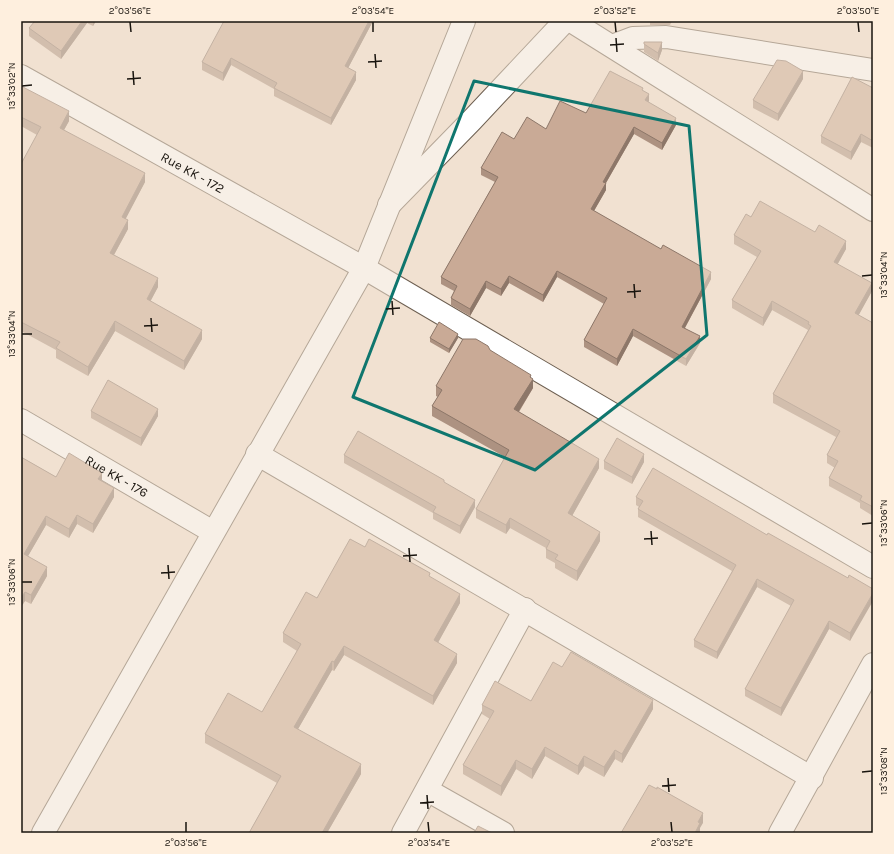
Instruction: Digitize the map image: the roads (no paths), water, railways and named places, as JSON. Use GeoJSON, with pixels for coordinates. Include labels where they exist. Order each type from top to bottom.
{"type":"FeatureCollection","features":[{"type":"Feature","properties":{"kind":"street"},"geometry":{"type":"LineString","coordinates":[[43,833],[364,268],[464,21]]}},
{"type":"Feature","properties":{"kind":"street"},"geometry":{"type":"LineString","coordinates":[[389,205],[472,120],[565,21]]}},
{"type":"Feature","properties":{"kind":"street"},"geometry":{"type":"LineString","coordinates":[[571,21],[873,210]]}},
{"type":"Feature","properties":{"kind":"street"},"geometry":{"type":"LineString","coordinates":[[612,46],[633,38],[666,37],[873,70]]}},
{"type":"Feature","properties":{"kind":"street","name":"Rue KK - 172"},"geometry":{"type":"LineString","coordinates":[[21,76],[364,268],[873,567]]}},
{"type":"Feature","properties":{"kind":"street","name":"Rue KK - 176"},"geometry":{"type":"LineString","coordinates":[[21,420],[213,532]]}},
{"type":"Feature","properties":{"kind":"street"},"geometry":{"type":"LineString","coordinates":[[257,454],[525,609],[812,778]]}},
{"type":"Feature","properties":{"kind":"street"},"geometry":{"type":"LineString","coordinates":[[402,833],[427,790],[525,609]]}},
{"type":"Feature","properties":{"kind":"street"},"geometry":{"type":"LineString","coordinates":[[780,833],[812,778],[873,664]]}},
{"type":"Feature","properties":{"kind":"street"},"geometry":{"type":"LineString","coordinates":[[427,790],[503,833]]}}]}
